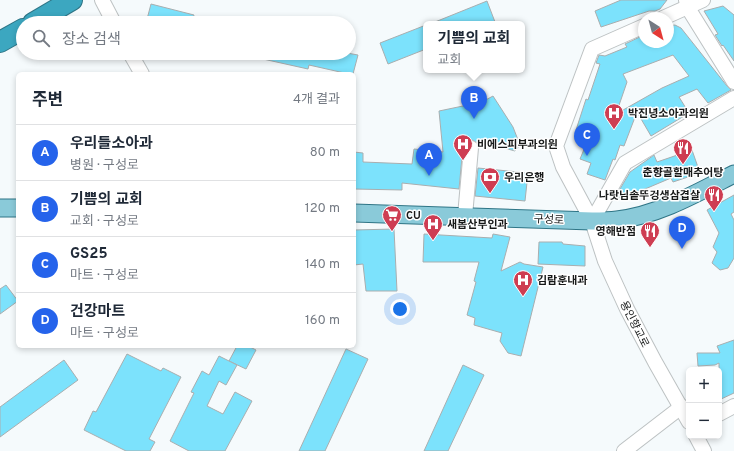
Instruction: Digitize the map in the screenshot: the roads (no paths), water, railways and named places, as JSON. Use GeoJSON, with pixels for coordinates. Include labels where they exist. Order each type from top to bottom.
{"type":"FeatureCollection","features":[{"type":"Feature","properties":{"kind":"highway"},"geometry":{"type":"LineString","coordinates":[[45,16],[72,0]]}},
{"type":"Feature","properties":{"kind":"highway"},"geometry":{"type":"LineString","coordinates":[[0,42],[16,33]]}},
{"type":"Feature","properties":{"kind":"main road","name":"구성로"},"geometry":{"type":"LineString","coordinates":[[356,213],[592,221],[615,220],[656,210],[693,195],[734,174]]}},
{"type":"Feature","properties":{"kind":"main road"},"geometry":{"type":"LineString","coordinates":[[0,208],[16,208]]}},
{"type":"Feature","properties":{"kind":"street"},"geometry":{"type":"LineString","coordinates":[[102,0],[110,16]]}},
{"type":"Feature","properties":{"kind":"street"},"geometry":{"type":"LineString","coordinates":[[674,12],[687,4],[703,0]]}},
{"type":"Feature","properties":{"kind":"street"},"geometry":{"type":"LineString","coordinates":[[687,4],[733,78]]}},
{"type":"Feature","properties":{"kind":"street","name":"용인향교로"},"geometry":{"type":"LineString","coordinates":[[638,29],[592,49],[556,146],[563,167],[592,221],[605,261],[627,309],[686,416]]}},
{"type":"Feature","properties":{"kind":"street"},"geometry":{"type":"LineString","coordinates":[[134,60],[141,72]]}},
{"type":"Feature","properties":{"kind":"street"},"geometry":{"type":"LineString","coordinates":[[592,221],[625,163],[734,98]]}},
{"type":"Feature","properties":{"kind":"street"},"geometry":{"type":"LineString","coordinates":[[465,216],[471,148]]}},
{"type":"Feature","properties":{"kind":"street"},"geometry":{"type":"LineString","coordinates":[[624,451],[681,406]]}},
{"type":"Feature","properties":{"kind":"street"},"geometry":{"type":"LineString","coordinates":[[722,412],[734,406]]}},
{"type":"Feature","properties":{"kind":"street"},"geometry":{"type":"LineString","coordinates":[[698,439],[704,451]]}},
{"type":"Feature","properties":{"kind":"place","name":"기쁨의 교회"},"geometry":{"type":"Point","coordinates":[474,119]}},
{"type":"Feature","properties":{"kind":"place","name":"박진녕소아과의원"},"geometry":{"type":"Point","coordinates":[614,130]}},
{"type":"Feature","properties":{"kind":"place","name":"GS25"},"geometry":{"type":"Point","coordinates":[587,156]}},
{"type":"Feature","properties":{"kind":"place","name":"비에스피부과의원"},"geometry":{"type":"Point","coordinates":[463,161]}},
{"type":"Feature","properties":{"kind":"place","name":"춘향골할매추어탕"},"geometry":{"type":"Point","coordinates":[683,165]}},
{"type":"Feature","properties":{"kind":"place","name":"우리들소아과"},"geometry":{"type":"Point","coordinates":[429,176]}},
{"type":"Feature","properties":{"kind":"place","name":"우리은행"},"geometry":{"type":"Point","coordinates":[490,194]}},
{"type":"Feature","properties":{"kind":"place","name":"나랏님솥뚜겅생삼겹살"},"geometry":{"type":"Point","coordinates":[714,212]}},
{"type":"Feature","properties":{"kind":"place","name":"CU"},"geometry":{"type":"Point","coordinates":[392,232]}},
{"type":"Feature","properties":{"kind":"place","name":"새봄산부인과"},"geometry":{"type":"Point","coordinates":[433,241]}},
{"type":"Feature","properties":{"kind":"place","name":"영해반점"},"geometry":{"type":"Point","coordinates":[650,248]}},
{"type":"Feature","properties":{"kind":"place","name":"건강마트"},"geometry":{"type":"Point","coordinates":[682,249]}},
{"type":"Feature","properties":{"kind":"place","name":"김람훈내과"},"geometry":{"type":"Point","coordinates":[523,297]}}]}
